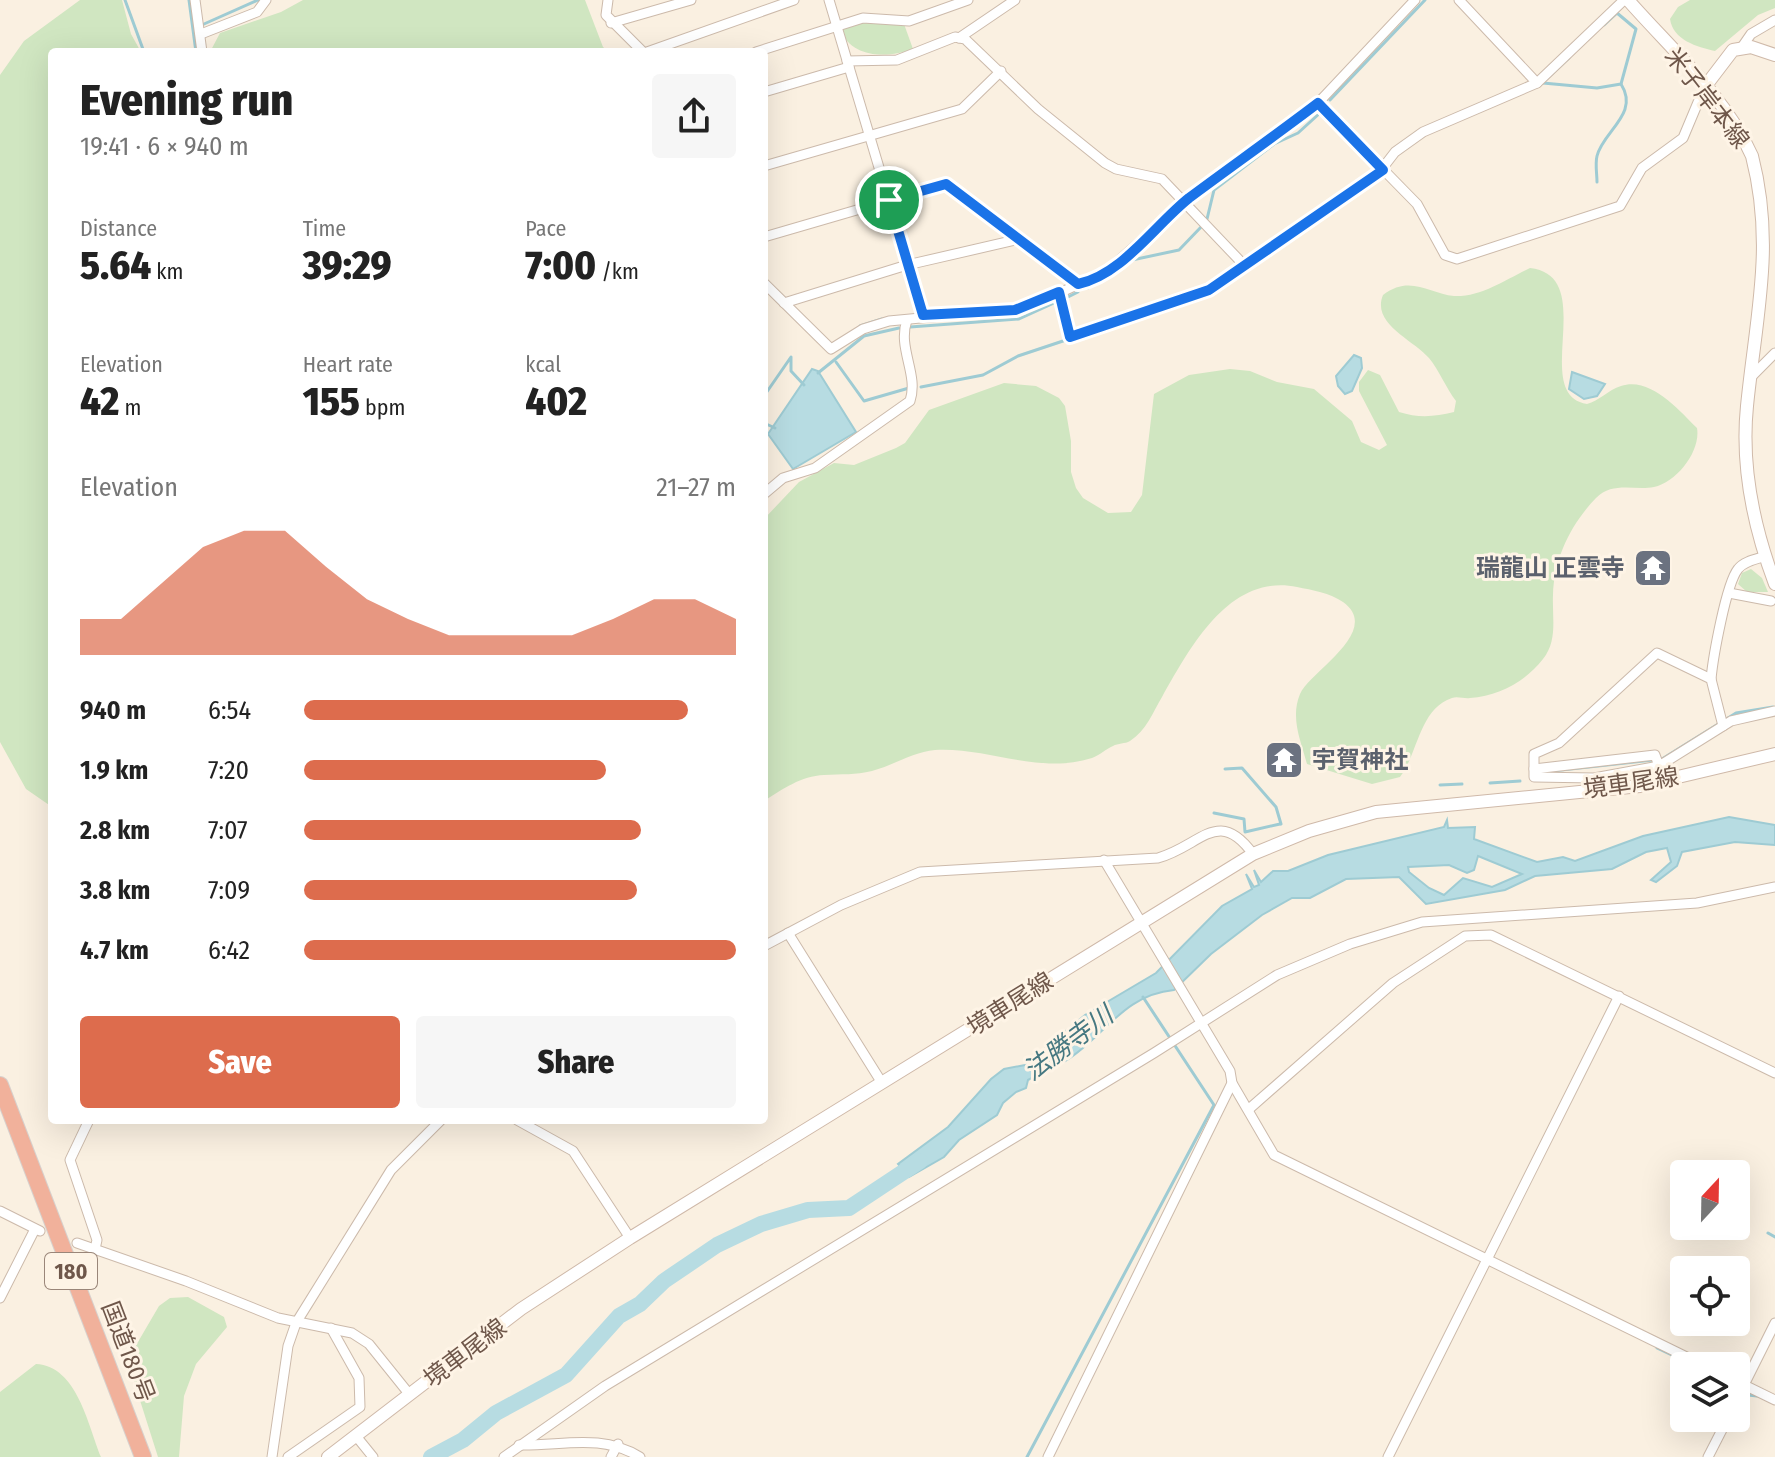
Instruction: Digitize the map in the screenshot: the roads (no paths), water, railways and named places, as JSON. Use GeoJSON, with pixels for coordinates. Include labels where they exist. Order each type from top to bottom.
{"type":"FeatureCollection","features":[{"type":"Feature","properties":{"kind":"highway","name":"国道180号"},"geometry":{"type":"LineString","coordinates":[[0,1085],[143,1457]]}},
{"type":"Feature","properties":{"kind":"main road","name":"米子岸本線"},"geometry":{"type":"LineString","coordinates":[[1626,0],[1704,88],[1750,153],[1769,211],[1771,266],[1751,377],[1745,432],[1748,475],[1775,584]]}},
{"type":"Feature","properties":{"kind":"main road"},"geometry":{"type":"LineString","coordinates":[[1704,88],[1727,55],[1742,47],[1775,55]]}},
{"type":"Feature","properties":{"kind":"main road","name":"境車尾線"},"geometry":{"type":"LineString","coordinates":[[328,1457],[521,1309],[630,1238],[1253,854],[1309,831],[1376,812],[1640,786],[1775,754]]}},
{"type":"Feature","properties":{"kind":"street"},"geometry":{"type":"LineString","coordinates":[[195,0],[202,48]]}},
{"type":"Feature","properties":{"kind":"street"},"geometry":{"type":"LineString","coordinates":[[201,34],[257,12],[266,0]]}},
{"type":"Feature","properties":{"kind":"street"},"geometry":{"type":"LineString","coordinates":[[608,0],[605,9],[611,23],[640,48]]}},
{"type":"Feature","properties":{"kind":"street"},"geometry":{"type":"LineString","coordinates":[[611,23],[691,0]]}},
{"type":"Feature","properties":{"kind":"street"},"geometry":{"type":"LineString","coordinates":[[656,48],[794,0]]}},
{"type":"Feature","properties":{"kind":"street"},"geometry":{"type":"LineString","coordinates":[[829,0],[923,315]]}},
{"type":"Feature","properties":{"kind":"street"},"geometry":{"type":"LineString","coordinates":[[768,48],[863,18],[909,21],[968,0]]}},
{"type":"Feature","properties":{"kind":"street"},"geometry":{"type":"LineString","coordinates":[[768,91],[848,64],[897,60],[959,38],[1015,0]]}},
{"type":"Feature","properties":{"kind":"street"},"geometry":{"type":"LineString","coordinates":[[768,287],[831,349],[863,329],[923,315],[1015,310],[1078,284],[1107,271],[1186,201],[1318,103],[1415,0]]}},
{"type":"Feature","properties":{"kind":"street"},"geometry":{"type":"LineString","coordinates":[[1459,0],[1537,83]]}},
{"type":"Feature","properties":{"kind":"street"},"geometry":{"type":"LineString","coordinates":[[1059,292],[1070,337],[1203,293],[1333,207],[1383,170],[1395,152],[1423,132],[1537,83],[1626,0]]}},
{"type":"Feature","properties":{"kind":"street"},"geometry":{"type":"LineString","coordinates":[[1742,47],[1751,34],[1775,20]]}},
{"type":"Feature","properties":{"kind":"street"},"geometry":{"type":"LineString","coordinates":[[959,38],[965,39],[1038,109],[1105,163],[1116,169],[1162,179],[1243,264]]}},
{"type":"Feature","properties":{"kind":"street"},"geometry":{"type":"LineString","coordinates":[[768,165],[962,109],[1001,71]]}},
{"type":"Feature","properties":{"kind":"street"},"geometry":{"type":"LineString","coordinates":[[1318,103],[1428,219],[1445,255],[1468,258],[1620,206],[1642,168],[1683,138],[1704,88]]}},
{"type":"Feature","properties":{"kind":"street"},"geometry":{"type":"LineString","coordinates":[[768,236],[946,184],[1078,284]]}},
{"type":"Feature","properties":{"kind":"street"},"geometry":{"type":"LineString","coordinates":[[784,303],[907,265],[1020,239]]}},
{"type":"Feature","properties":{"kind":"street"},"geometry":{"type":"LineString","coordinates":[[768,491],[783,478],[815,468],[910,401],[913,386],[902,336],[907,320]]}},
{"type":"Feature","properties":{"kind":"street"},"geometry":{"type":"LineString","coordinates":[[1751,377],[1775,353]]}},
{"type":"Feature","properties":{"kind":"street"},"geometry":{"type":"LineString","coordinates":[[1722,722],[1711,679],[1714,652],[1729,593],[1738,568],[1766,556]]}},
{"type":"Feature","properties":{"kind":"street"},"geometry":{"type":"LineString","coordinates":[[1729,593],[1771,601]]}},
{"type":"Feature","properties":{"kind":"street"},"geometry":{"type":"LineString","coordinates":[[1711,679],[1657,653],[1559,743],[1534,754],[1534,777],[1594,778],[1658,762],[1722,722],[1775,711]]}},
{"type":"Feature","properties":{"kind":"street"},"geometry":{"type":"LineString","coordinates":[[768,944],[841,905],[920,872],[1169,855],[1215,829],[1227,829],[1239,835],[1253,854]]}},
{"type":"Feature","properties":{"kind":"street"},"geometry":{"type":"LineString","coordinates":[[1104,860],[1230,1071],[1232,1083],[1274,1155],[1676,1352]]}},
{"type":"Feature","properties":{"kind":"street"},"geometry":{"type":"LineString","coordinates":[[504,1457],[605,1386],[1198,1020],[1277,975],[1350,944],[1422,922],[1697,903],[1775,887]]}},
{"type":"Feature","properties":{"kind":"street"},"geometry":{"type":"LineString","coordinates":[[788,933],[882,1083]]}},
{"type":"Feature","properties":{"kind":"street"},"geometry":{"type":"LineString","coordinates":[[1249,1109],[1393,983],[1465,936],[1491,935],[1775,1073]]}},
{"type":"Feature","properties":{"kind":"street"},"geometry":{"type":"LineString","coordinates":[[1388,1457],[1484,1259],[1619,996]]}},
{"type":"Feature","properties":{"kind":"street"},"geometry":{"type":"LineString","coordinates":[[1048,1457],[1232,1083]]}},
{"type":"Feature","properties":{"kind":"street"},"geometry":{"type":"LineString","coordinates":[[87,1124],[70,1160],[97,1240],[95,1249]]}},
{"type":"Feature","properties":{"kind":"street"},"geometry":{"type":"LineString","coordinates":[[272,1457],[288,1346],[296,1323],[391,1170],[437,1124]]}},
{"type":"Feature","properties":{"kind":"street"},"geometry":{"type":"LineString","coordinates":[[526,1124],[555,1137],[573,1151],[630,1238]]}},
{"type":"Feature","properties":{"kind":"street"},"geometry":{"type":"LineString","coordinates":[[0,1211],[38,1230],[0,1298]]}},
{"type":"Feature","properties":{"kind":"street"},"geometry":{"type":"LineString","coordinates":[[77,1243],[296,1323],[352,1333],[369,1344],[410,1395]]}},
{"type":"Feature","properties":{"kind":"street"},"geometry":{"type":"LineString","coordinates":[[1750,1366],[1775,1323]]}},
{"type":"Feature","properties":{"kind":"street"},"geometry":{"type":"LineString","coordinates":[[288,1457],[360,1407],[359,1378],[331,1328]]}},
{"type":"Feature","properties":{"kind":"street"},"geometry":{"type":"LineString","coordinates":[[1750,1388],[1775,1400]]}},
{"type":"Feature","properties":{"kind":"street"},"geometry":{"type":"LineString","coordinates":[[1708,1457],[1721,1432]]}},
{"type":"Feature","properties":{"kind":"street"},"geometry":{"type":"LineString","coordinates":[[356,1436],[373,1457]]}},
{"type":"Feature","properties":{"kind":"street"},"geometry":{"type":"LineString","coordinates":[[519,1445],[618,1444],[640,1457]]}},
{"type":"Feature","properties":{"kind":"street"},"geometry":{"type":"LineString","coordinates":[[611,1457],[618,1444]]}},
{"type":"Feature","properties":{"kind":"water"},"geometry":{"type":"Polygon","coordinates":[[[1354,355],[1361,358],[1362,368],[1352,391],[1345,394],[1338,386],[1336,376],[1354,355]]]}},
{"type":"Feature","properties":{"kind":"water"},"geometry":{"type":"Polygon","coordinates":[[[812,369],[818,371],[856,432],[793,469],[768,434],[812,369]]]}},
{"type":"Feature","properties":{"kind":"water"},"geometry":{"type":"Polygon","coordinates":[[[1572,372],[1605,384],[1597,396],[1584,399],[1569,389],[1572,372]]]}},
{"type":"Feature","properties":{"kind":"water"},"geometry":{"type":"Polygon","coordinates":[[[1729,817],[1775,825],[1775,845],[1735,842],[1682,852],[1677,866],[1656,882],[1651,880],[1671,862],[1667,848],[1646,852],[1612,869],[1535,876],[1505,890],[1426,904],[1399,877],[1346,879],[1310,898],[1292,898],[1262,915],[1211,954],[1174,990],[1156,993],[1128,1008],[1081,1050],[1058,1066],[1028,1080],[1026,1088],[1003,1103],[997,1115],[959,1140],[944,1157],[909,1177],[898,1164],[948,1127],[991,1079],[1004,1069],[1025,1065],[1085,1015],[1156,973],[1222,906],[1252,889],[1246,874],[1254,887],[1259,885],[1254,870],[1261,882],[1273,871],[1288,871],[1328,855],[1444,827],[1447,820],[1448,828],[1475,827],[1474,839],[1537,862],[1563,857],[1575,861],[1643,836],[1729,817]],[[1478,856],[1474,870],[1467,873],[1449,865],[1408,867],[1409,872],[1429,888],[1444,895],[1463,878],[1492,887],[1522,874],[1478,856]]]}},
{"type":"Feature","properties":{"kind":"waterway"},"geometry":{"type":"LineString","coordinates":[[125,0],[143,48]]}},
{"type":"Feature","properties":{"kind":"waterway"},"geometry":{"type":"LineString","coordinates":[[189,0],[195,48]]}},
{"type":"Feature","properties":{"kind":"waterway"},"geometry":{"type":"LineString","coordinates":[[204,24],[258,0]]}},
{"type":"Feature","properties":{"kind":"waterway"},"geometry":{"type":"LineString","coordinates":[[1330,100],[1425,0]]}},
{"type":"Feature","properties":{"kind":"waterway"},"geometry":{"type":"LineString","coordinates":[[1543,83],[1597,88],[1621,84],[1636,29],[1617,13],[1604,25]]}},
{"type":"Feature","properties":{"kind":"waterway"},"geometry":{"type":"LineString","coordinates":[[1540,85],[1569,58]]}},
{"type":"Feature","properties":{"kind":"waterway"},"geometry":{"type":"LineString","coordinates":[[1597,182],[1597,156],[1626,104],[1621,84]]}},
{"type":"Feature","properties":{"kind":"waterway"},"geometry":{"type":"LineString","coordinates":[[1207,219],[1214,190],[1274,144],[1298,133],[1320,113]]}},
{"type":"Feature","properties":{"kind":"waterway"},"geometry":{"type":"LineString","coordinates":[[1088,288],[1132,260],[1179,250],[1202,226]]}},
{"type":"Feature","properties":{"kind":"waterway"},"geometry":{"type":"LineString","coordinates":[[1064,299],[1078,292]]}},
{"type":"Feature","properties":{"kind":"waterway"},"geometry":{"type":"LineString","coordinates":[[910,327],[1019,319],[1054,303]]}},
{"type":"Feature","properties":{"kind":"waterway"},"geometry":{"type":"LineString","coordinates":[[860,326],[882,319]]}},
{"type":"Feature","properties":{"kind":"waterway"},"geometry":{"type":"LineString","coordinates":[[1074,341],[1115,326]]}},
{"type":"Feature","properties":{"kind":"waterway"},"geometry":{"type":"LineString","coordinates":[[818,373],[864,336],[899,328]]}},
{"type":"Feature","properties":{"kind":"waterway"},"geometry":{"type":"LineString","coordinates":[[921,387],[983,375],[1018,356],[1066,340]]}},
{"type":"Feature","properties":{"kind":"waterway"},"geometry":{"type":"LineString","coordinates":[[768,390],[791,357],[791,371],[804,385]]}},
{"type":"Feature","properties":{"kind":"waterway"},"geometry":{"type":"LineString","coordinates":[[836,362],[864,401],[909,388]]}},
{"type":"Feature","properties":{"kind":"waterway"},"geometry":{"type":"LineString","coordinates":[[768,425],[775,428]]}},
{"type":"Feature","properties":{"kind":"waterway"},"geometry":{"type":"LineString","coordinates":[[1543,772],[1662,759],[1736,713],[1773,707]]}},
{"type":"Feature","properties":{"kind":"waterway"},"geometry":{"type":"LineString","coordinates":[[1225,769],[1242,768],[1276,807],[1281,824]]}},
{"type":"Feature","properties":{"kind":"waterway"},"geometry":{"type":"LineString","coordinates":[[1490,783],[1520,781]]}},
{"type":"Feature","properties":{"kind":"waterway"},"geometry":{"type":"LineString","coordinates":[[1440,785],[1462,784]]}},
{"type":"Feature","properties":{"kind":"waterway"},"geometry":{"type":"LineString","coordinates":[[1214,813],[1244,819],[1245,832],[1280,824]]}},
{"type":"Feature","properties":{"kind":"waterway"},"geometry":{"type":"LineString","coordinates":[[1027,1457],[1214,1105],[1143,997]]}},
{"type":"Feature","properties":{"kind":"waterway","name":"法勝寺川"},"geometry":{"type":"LineString","coordinates":[[431,1457],[463,1440],[496,1413],[566,1375],[619,1316],[640,1304],[664,1281],[717,1245],[761,1224],[808,1210],[849,1208],[920,1161]]}},
{"type":"Feature","properties":{"kind":"waterway"},"geometry":{"type":"LineString","coordinates":[[1768,1233],[1775,1237]]}},
{"type":"Feature","properties":{"kind":"waterway"},"geometry":{"type":"LineString","coordinates":[[1657,1348],[1670,1354]]}},
{"type":"Feature","properties":{"kind":"waterway"},"geometry":{"type":"LineString","coordinates":[[1750,1395],[1757,1396]]}},
{"type":"Feature","properties":{"kind":"place","name":"瑞龍山 正雲寺"},"geometry":{"type":"Point","coordinates":[1653,568]}},
{"type":"Feature","properties":{"kind":"place","name":"宇賀神社"},"geometry":{"type":"Point","coordinates":[1284,760]}}]}
